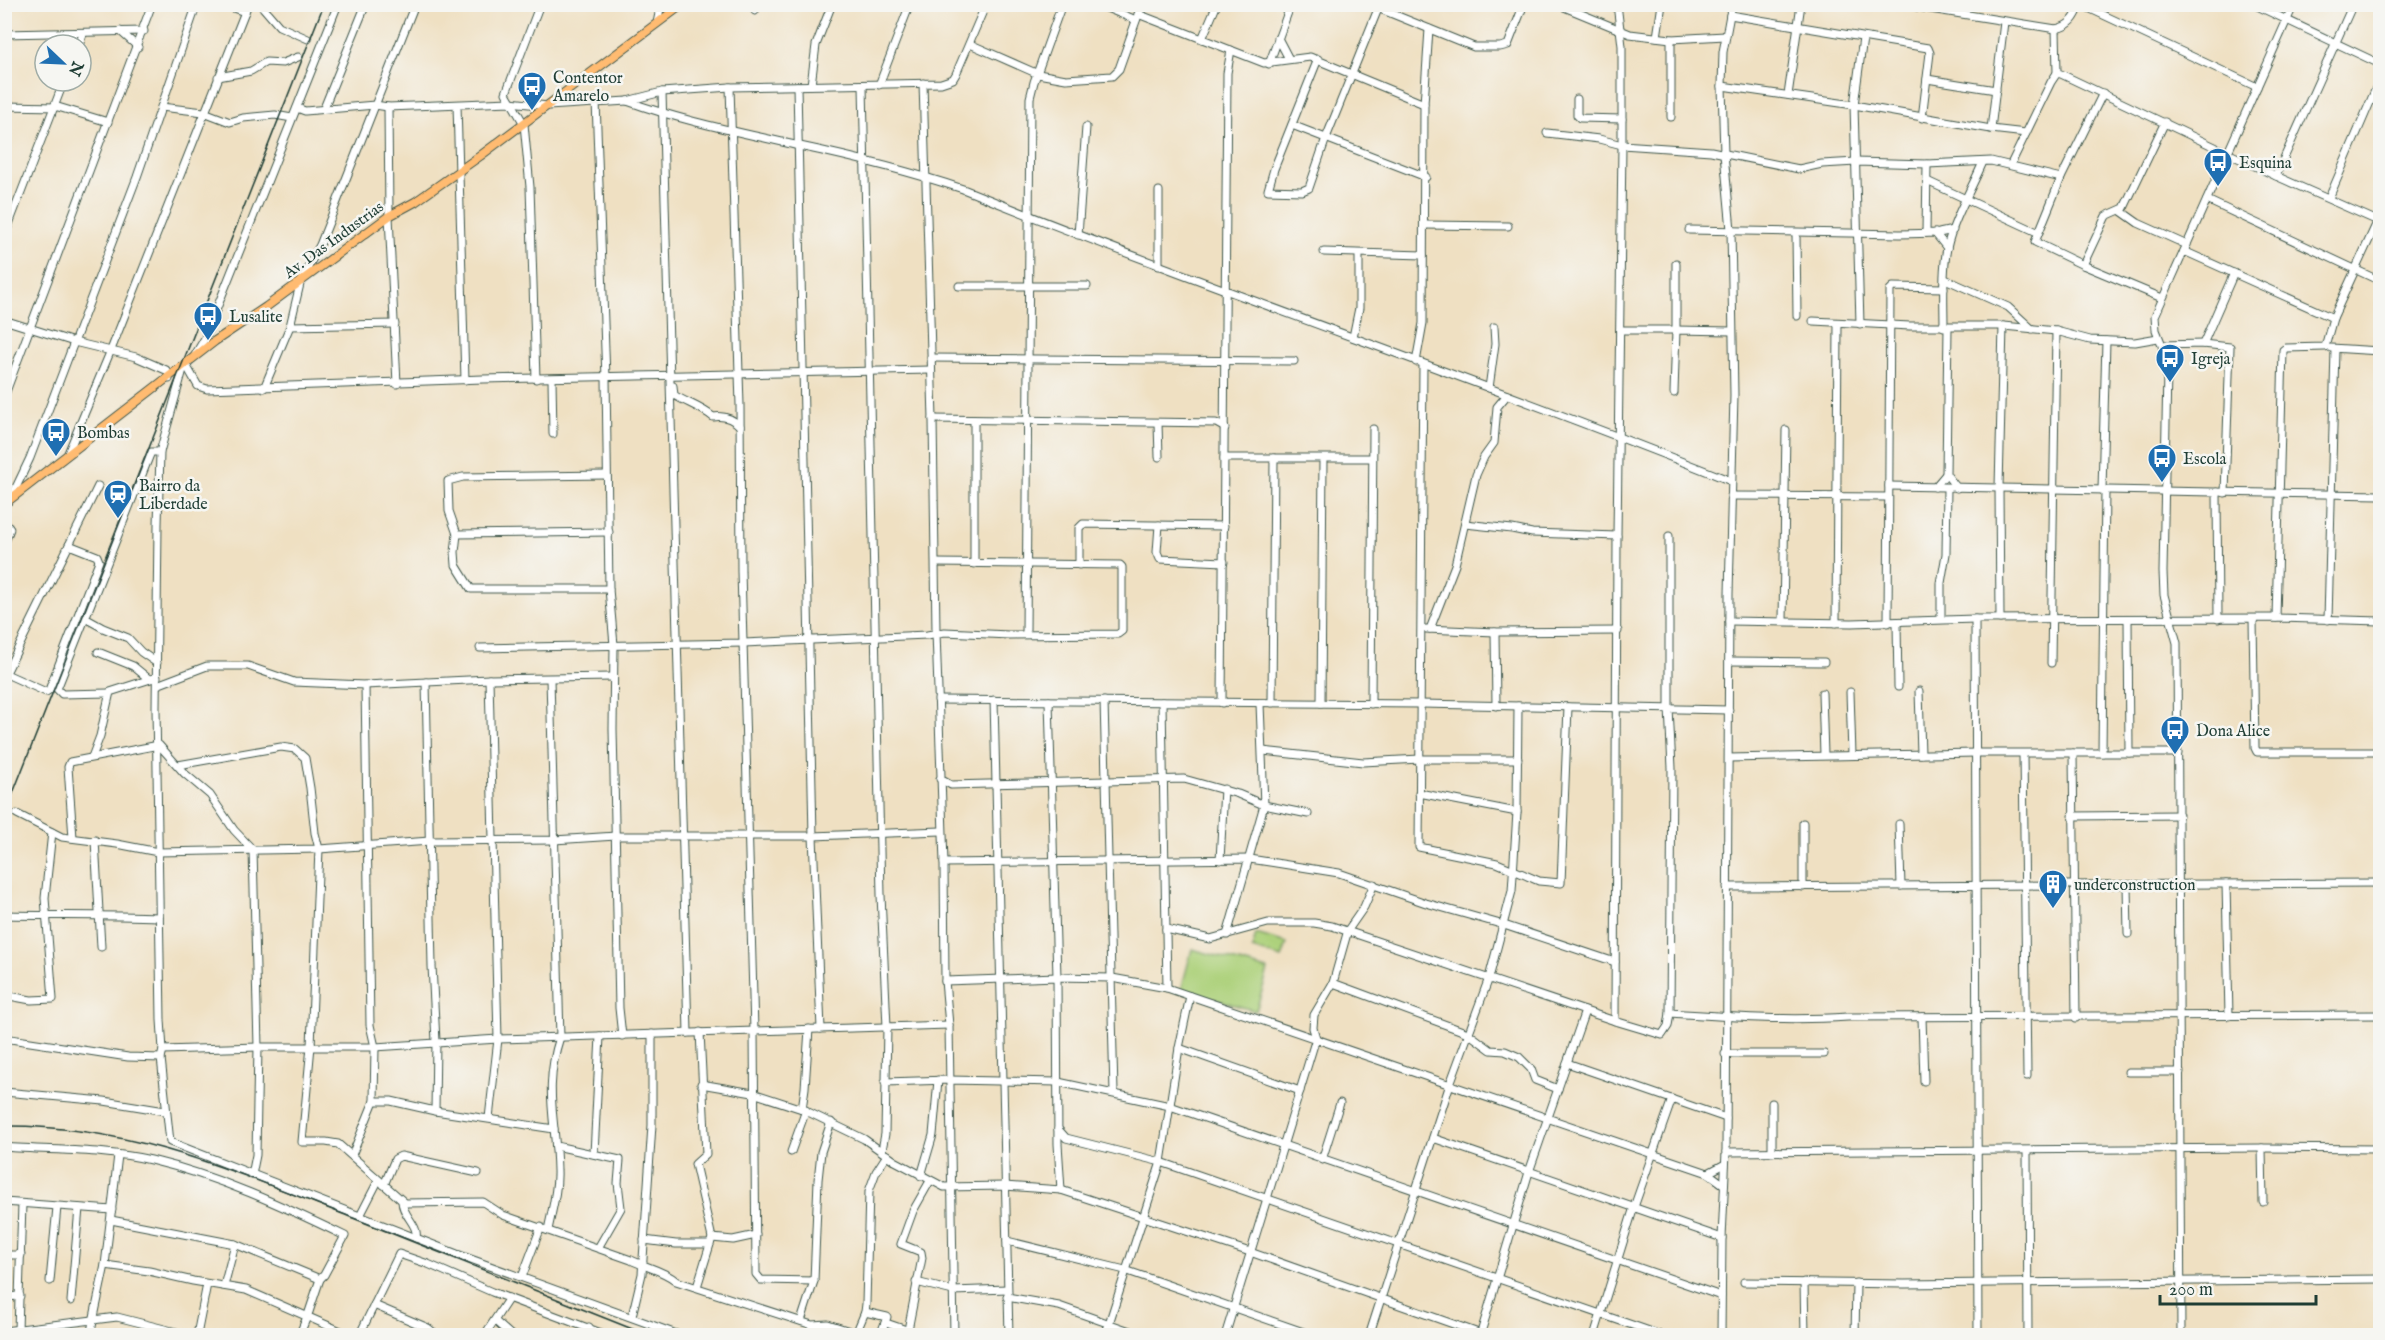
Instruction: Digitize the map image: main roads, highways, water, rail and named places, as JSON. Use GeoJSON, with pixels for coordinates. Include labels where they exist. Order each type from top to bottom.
{"type":"FeatureCollection","features":[{"type":"Feature","properties":{"kind":"main road","name":"Av. Das Industrias"},"geometry":{"type":"LineString","coordinates":[[7,502],[169,379],[215,341],[389,216],[415,202],[459,171],[683,4]]}},
{"type":"Feature","properties":{"kind":"railway"},"geometry":{"type":"LineString","coordinates":[[4,816],[324,4]]}},
{"type":"Feature","properties":{"kind":"railway"},"geometry":{"type":"LineString","coordinates":[[4,1126],[52,1128],[98,1134],[186,1155],[271,1186],[650,1336]]}},
{"type":"Feature","properties":{"kind":"place","name":"Contentor Amarelo"},"geometry":{"type":"Point","coordinates":[532,112]}},
{"type":"Feature","properties":{"kind":"place","name":"Esquina"},"geometry":{"type":"Point","coordinates":[2218,188]}},
{"type":"Feature","properties":{"kind":"place","name":"Lusalite"},"geometry":{"type":"Point","coordinates":[208,342]}},
{"type":"Feature","properties":{"kind":"place","name":"Igreja"},"geometry":{"type":"Point","coordinates":[2170,384]}},
{"type":"Feature","properties":{"kind":"place","name":"Bombas"},"geometry":{"type":"Point","coordinates":[56,458]}},
{"type":"Feature","properties":{"kind":"place","name":"Escola"},"geometry":{"type":"Point","coordinates":[2162,484]}},
{"type":"Feature","properties":{"kind":"place","name":"Bairro da Liberdade"},"geometry":{"type":"Point","coordinates":[118,520]}},
{"type":"Feature","properties":{"kind":"place","name":"Dona Alice"},"geometry":{"type":"Point","coordinates":[2175,756]}},
{"type":"Feature","properties":{"kind":"place","name":"underconstruction"},"geometry":{"type":"Point","coordinates":[2053,910]}}]}
